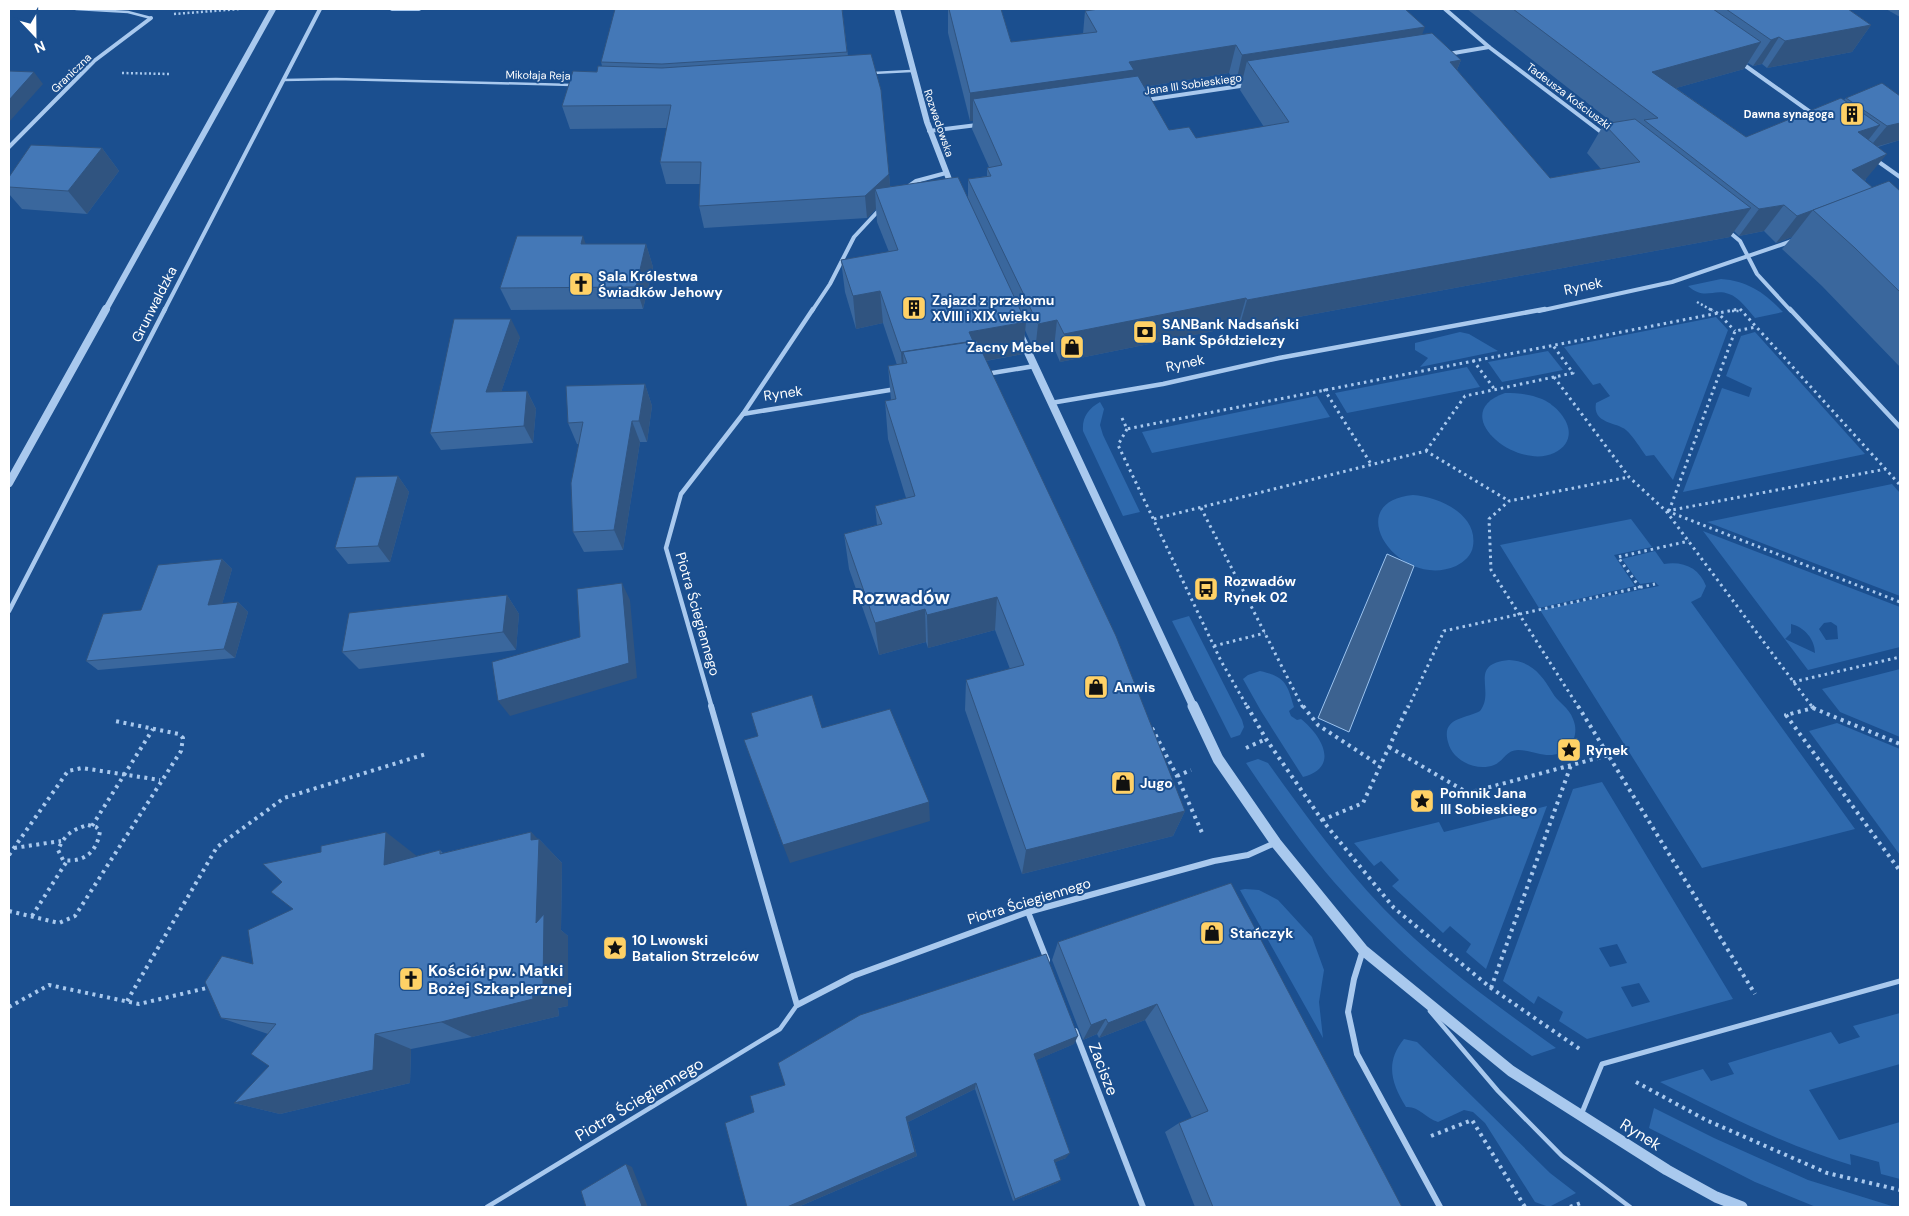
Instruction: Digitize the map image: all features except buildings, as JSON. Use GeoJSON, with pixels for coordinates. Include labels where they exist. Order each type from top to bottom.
{"type":"FeatureCollection","features":[{"type":"Feature","properties":{"kind":"street"},"geometry":{"type":"LineString","coordinates":[[9,483],[273,9]]}},
{"type":"Feature","properties":{"kind":"street","name":"Grunwaldzka"},"geometry":{"type":"LineString","coordinates":[[9,611],[320,9]]}},
{"type":"Feature","properties":{"kind":"street"},"geometry":{"type":"LineString","coordinates":[[392,9],[419,9]]}},
{"type":"Feature","properties":{"kind":"street","name":"Rozwadowska"},"geometry":{"type":"LineString","coordinates":[[897,9],[911,71],[929,131],[954,191]]}},
{"type":"Feature","properties":{"kind":"street","name":"Tadeusza Kościuszki"},"geometry":{"type":"LineString","coordinates":[[1445,9],[1489,47],[1612,140]]}},
{"type":"Feature","properties":{"kind":"street","name":"Graniczna"},"geometry":{"type":"LineString","coordinates":[[9,147],[84,72],[120,40],[151,18]]}},
{"type":"Feature","properties":{"kind":"street"},"geometry":{"type":"LineString","coordinates":[[1441,55],[1489,47]]}},
{"type":"Feature","properties":{"kind":"street"},"geometry":{"type":"LineString","coordinates":[[1739,61],[1820,119]]}},
{"type":"Feature","properties":{"kind":"street","name":"Jana III Sobieskiego"},"geometry":{"type":"LineString","coordinates":[[1142,101],[1249,85]]}},
{"type":"Feature","properties":{"kind":"street"},"geometry":{"type":"LineString","coordinates":[[929,131],[978,125]]}},
{"type":"Feature","properties":{"kind":"street"},"geometry":{"type":"LineString","coordinates":[[1868,154],[1900,177]]}},
{"type":"Feature","properties":{"kind":"street"},"geometry":{"type":"LineString","coordinates":[[902,191],[916,181],[946,173]]}},
{"type":"Feature","properties":{"kind":"street","name":"Piotra Ściegiennego"},"geometry":{"type":"LineString","coordinates":[[888,202],[854,237],[830,284],[743,414],[681,494],[666,548],[797,1004],[853,976],[1028,912],[1214,861],[1248,855],[1276,843]]}},
{"type":"Feature","properties":{"kind":"street"},"geometry":{"type":"LineString","coordinates":[[1725,228],[1740,241],[1750,257],[1757,274],[1900,427]]}},
{"type":"Feature","properties":{"kind":"street","name":"Rynek"},"geometry":{"type":"LineString","coordinates":[[1742,1207],[1716,1197],[1667,1170],[1511,1071],[1419,998],[1363,950],[1321,901],[1276,843],[1218,759],[1051,403],[1163,384],[1279,358],[1579,302],[1672,282],[1750,257],[1795,240]]}},
{"type":"Feature","properties":{"kind":"street"},"geometry":{"type":"LineString","coordinates":[[1015,324],[1051,403]]}},
{"type":"Feature","properties":{"kind":"street"},"geometry":{"type":"LineString","coordinates":[[980,375],[1035,366]]}},
{"type":"Feature","properties":{"kind":"street","name":"Rynek"},"geometry":{"type":"LineString","coordinates":[[743,414],[905,388]]}},
{"type":"Feature","properties":{"kind":"street"},"geometry":{"type":"LineString","coordinates":[[1028,912],[1050,967]]}},
{"type":"Feature","properties":{"kind":"street"},"geometry":{"type":"LineString","coordinates":[[1363,950],[1354,979],[1348,1012],[1351,1034],[1357,1054],[1440,1207]]}},
{"type":"Feature","properties":{"kind":"street"},"geometry":{"type":"LineString","coordinates":[[1581,1116],[1602,1064],[1900,981]]}},
{"type":"Feature","properties":{"kind":"street","name":"Zacisze"},"geometry":{"type":"LineString","coordinates":[[1072,1023],[1143,1207]]}},
{"type":"Feature","properties":{"kind":"lane"},"geometry":{"type":"LineString","coordinates":[[76,9],[128,12],[151,18]]}},
{"type":"Feature","properties":{"kind":"lane"},"geometry":{"type":"LineString","coordinates":[[864,74],[911,71]]}},
{"type":"Feature","properties":{"kind":"lane","name":"Mikołaja Reja"},"geometry":{"type":"LineString","coordinates":[[284,80],[336,79],[580,85]]}},
{"type":"Feature","properties":{"kind":"lane"},"geometry":{"type":"LineString","coordinates":[[1419,998],[1498,1091],[1562,1156],[1630,1207]]}},
{"type":"Feature","properties":{"kind":"lane","name":"Piotra Ściegiennego"},"geometry":{"type":"LineString","coordinates":[[487,1207],[780,1029],[797,1004]]}},
{"type":"Feature","properties":{"kind":"path"},"geometry":{"type":"LineString","coordinates":[[151,18],[202,11],[244,9]]}},
{"type":"Feature","properties":{"kind":"path"},"geometry":{"type":"LineString","coordinates":[[84,72],[170,74]]}},
{"type":"Feature","properties":{"kind":"path"},"geometry":{"type":"LineString","coordinates":[[1154,519],[1371,464],[1426,452],[1465,396],[1573,372],[1552,344],[1740,309],[1900,485]]}},
{"type":"Feature","properties":{"kind":"path"},"geometry":{"type":"LineString","coordinates":[[1719,314],[1735,332]]}},
{"type":"Feature","properties":{"kind":"path"},"geometry":{"type":"LineString","coordinates":[[1735,332],[1756,327]]}},
{"type":"Feature","properties":{"kind":"path"},"geometry":{"type":"LineString","coordinates":[[1666,511],[1671,510],[1735,332]]}},
{"type":"Feature","properties":{"kind":"path"},"geometry":{"type":"LineString","coordinates":[[1473,360],[1495,390]]}},
{"type":"Feature","properties":{"kind":"path"},"geometry":{"type":"LineString","coordinates":[[1554,377],[1629,477],[1666,511],[1813,708],[1900,744]]}},
{"type":"Feature","properties":{"kind":"path"},"geometry":{"type":"LineString","coordinates":[[1324,389],[1371,464]]}},
{"type":"Feature","properties":{"kind":"path"},"geometry":{"type":"LineString","coordinates":[[1127,429],[1118,445],[1214,646],[1266,740],[1322,820],[1394,908],[1491,988],[1602,1064],[1706,1120],[1827,1173],[1900,1190]]}},
{"type":"Feature","properties":{"kind":"path"},"geometry":{"type":"LineString","coordinates":[[1426,452],[1509,501]]}},
{"type":"Feature","properties":{"kind":"path"},"geometry":{"type":"LineString","coordinates":[[1666,511],[1886,469]]}},
{"type":"Feature","properties":{"kind":"path"},"geometry":{"type":"LineString","coordinates":[[1629,477],[1509,501],[1489,519],[1491,570],[1609,755],[1769,1016]]}},
{"type":"Feature","properties":{"kind":"path"},"geometry":{"type":"LineString","coordinates":[[1201,508],[1305,711],[1318,725],[1380,765]]}},
{"type":"Feature","properties":{"kind":"path"},"geometry":{"type":"LineString","coordinates":[[1666,511],[1900,602]]}},
{"type":"Feature","properties":{"kind":"path"},"geometry":{"type":"LineString","coordinates":[[1640,588],[1618,557],[1689,541]]}},
{"type":"Feature","properties":{"kind":"path"},"geometry":{"type":"LineString","coordinates":[[1322,820],[1363,803],[1444,631],[1655,584]]}},
{"type":"Feature","properties":{"kind":"path"},"geometry":{"type":"LineString","coordinates":[[1214,646],[1265,633]]}},
{"type":"Feature","properties":{"kind":"path"},"geometry":{"type":"LineString","coordinates":[[1793,682],[1900,657]]}},
{"type":"Feature","properties":{"kind":"path"},"geometry":{"type":"LineString","coordinates":[[1813,708],[1786,715],[1900,871]]}},
{"type":"Feature","properties":{"kind":"path"},"geometry":{"type":"LineString","coordinates":[[9,911],[59,922],[75,916],[160,780],[181,750],[183,738],[179,734],[115,721]]}},
{"type":"Feature","properties":{"kind":"path"},"geometry":{"type":"LineString","coordinates":[[1148,724],[1154,730],[1177,776],[1214,861]]}},
{"type":"Feature","properties":{"kind":"path"},"geometry":{"type":"LineString","coordinates":[[92,826],[153,729]]}},
{"type":"Feature","properties":{"kind":"path"},"geometry":{"type":"LineString","coordinates":[[1238,751],[1266,740]]}},
{"type":"Feature","properties":{"kind":"path"},"geometry":{"type":"LineString","coordinates":[[1389,746],[1468,792],[1609,755]]}},
{"type":"Feature","properties":{"kind":"path"},"geometry":{"type":"LineString","coordinates":[[127,1002],[217,847],[284,798],[426,754]]}},
{"type":"Feature","properties":{"kind":"path"},"geometry":{"type":"LineString","coordinates":[[1491,988],[1571,765]]}},
{"type":"Feature","properties":{"kind":"path"},"geometry":{"type":"LineString","coordinates":[[9,855],[68,771],[82,768],[160,780]]}},
{"type":"Feature","properties":{"kind":"path"},"geometry":{"type":"LineString","coordinates":[[1177,776],[1194,769]]}},
{"type":"Feature","properties":{"kind":"path"},"geometry":{"type":"LineString","coordinates":[[78,826],[92,826],[100,831],[100,838],[92,853],[84,859],[67,861],[60,857],[58,850],[61,841],[67,833],[78,826]]}},
{"type":"Feature","properties":{"kind":"path"},"geometry":{"type":"LineString","coordinates":[[14,848],[61,841]]}},
{"type":"Feature","properties":{"kind":"path"},"geometry":{"type":"LineString","coordinates":[[32,916],[67,861]]}},
{"type":"Feature","properties":{"kind":"path"},"geometry":{"type":"LineString","coordinates":[[9,1007],[49,985],[138,1004],[219,985]]}},
{"type":"Feature","properties":{"kind":"path"},"geometry":{"type":"LineString","coordinates":[[1396,1128],[1415,1119],[1428,1137],[1472,1120],[1525,1207]]}},
{"type":"Feature","properties":{"kind":"shaded area"},"geometry":{"type":"Polygon","coordinates":[[[1721,279],[1748,285],[1770,299],[1783,312],[1755,318],[1733,296],[1718,292],[1699,293],[1688,286],[1721,279]]]}},
{"type":"Feature","properties":{"kind":"shaded area"},"geometry":{"type":"Polygon","coordinates":[[[1716,317],[1728,330],[1673,480],[1654,455],[1646,456],[1626,430],[1601,419],[1596,410],[1596,403],[1610,396],[1600,383],[1593,385],[1564,347],[1716,317]]]}},
{"type":"Feature","properties":{"kind":"shaded area"},"geometry":{"type":"Polygon","coordinates":[[[1460,332],[1469,334],[1498,351],[1420,367],[1428,358],[1415,350],[1415,343],[1460,332]]]}},
{"type":"Feature","properties":{"kind":"shaded area"},"geometry":{"type":"Polygon","coordinates":[[[1755,332],[1865,454],[1683,492],[1722,388],[1749,397],[1752,388],[1726,376],[1741,336],[1755,332]]]}},
{"type":"Feature","properties":{"kind":"shaded area"},"geometry":{"type":"Polygon","coordinates":[[[1548,351],[1563,370],[1502,382],[1488,362],[1548,351]]]}},
{"type":"Feature","properties":{"kind":"shaded area"},"geometry":{"type":"Polygon","coordinates":[[[1467,367],[1480,387],[1347,413],[1335,393],[1467,367]]]}},
{"type":"Feature","properties":{"kind":"shaded area"},"geometry":{"type":"Polygon","coordinates":[[[1505,393],[1537,397],[1557,410],[1567,424],[1569,432],[1563,447],[1554,453],[1539,456],[1522,454],[1506,447],[1493,437],[1485,426],[1482,413],[1489,402],[1505,393]]]}},
{"type":"Feature","properties":{"kind":"shaded area"},"geometry":{"type":"Polygon","coordinates":[[[1317,396],[1330,417],[1152,453],[1142,432],[1317,396]]]}},
{"type":"Feature","properties":{"kind":"shaded area"},"geometry":{"type":"Polygon","coordinates":[[[1100,402],[1104,409],[1100,425],[1103,435],[1140,512],[1123,516],[1083,431],[1087,414],[1100,402]]]}},
{"type":"Feature","properties":{"kind":"shaded area"},"geometry":{"type":"Polygon","coordinates":[[[1892,484],[1900,493],[1900,596],[1707,522],[1892,484]]]}},
{"type":"Feature","properties":{"kind":"shaded area"},"geometry":{"type":"Polygon","coordinates":[[[1413,495],[1434,499],[1455,509],[1469,525],[1473,535],[1473,546],[1467,558],[1456,566],[1435,570],[1415,566],[1398,556],[1385,542],[1379,527],[1380,513],[1391,501],[1413,495]]]}},
{"type":"Feature","properties":{"kind":"shaded area"},"geometry":{"type":"Polygon","coordinates":[[[1631,519],[1652,547],[1614,555],[1635,586],[1539,608],[1500,545],[1631,519]]]}},
{"type":"Feature","properties":{"kind":"shaded area"},"geometry":{"type":"Polygon","coordinates":[[[1703,531],[1900,607],[1900,647],[1808,670],[1703,531]],[[1831,622],[1824,623],[1819,629],[1826,640],[1838,639],[1837,626],[1831,622]],[[1791,624],[1791,633],[1785,639],[1815,653],[1815,648],[1808,634],[1791,624]]]}},
{"type":"Feature","properties":{"kind":"shaded area"},"geometry":{"type":"Polygon","coordinates":[[[1655,551],[1664,564],[1671,563],[1690,567],[1703,580],[1706,586],[1701,597],[1691,602],[1855,829],[1702,868],[1540,610],[1659,586],[1655,582],[1640,584],[1622,559],[1655,551]]]}},
{"type":"Feature","properties":{"kind":"shaded area"},"geometry":{"type":"Polygon","coordinates":[[[1387,554],[1414,566],[1349,732],[1318,718],[1387,554]]]}},
{"type":"Feature","properties":{"kind":"shaded area"},"geometry":{"type":"Polygon","coordinates":[[[1189,616],[1242,720],[1244,727],[1240,735],[1231,738],[1172,621],[1189,616]]]}},
{"type":"Feature","properties":{"kind":"shaded area"},"geometry":{"type":"Polygon","coordinates":[[[1509,660],[1524,663],[1540,675],[1554,696],[1571,715],[1575,725],[1574,737],[1569,747],[1559,754],[1548,755],[1514,750],[1494,765],[1487,767],[1473,766],[1460,759],[1450,748],[1447,734],[1448,728],[1456,720],[1480,711],[1484,703],[1485,680],[1489,667],[1509,660]]]}},
{"type":"Feature","properties":{"kind":"shaded area"},"geometry":{"type":"Polygon","coordinates":[[[1900,669],[1900,737],[1840,712],[1822,689],[1900,669]]]}},
{"type":"Feature","properties":{"kind":"shaded area"},"geometry":{"type":"Polygon","coordinates":[[[1260,671],[1275,676],[1284,683],[1294,707],[1289,711],[1291,716],[1297,720],[1301,719],[1315,733],[1320,742],[1324,750],[1324,758],[1322,766],[1315,772],[1303,777],[1243,679],[1260,671]]]}},
{"type":"Feature","properties":{"kind":"shaded area"},"geometry":{"type":"Polygon","coordinates":[[[1837,723],[1900,749],[1900,855],[1809,731],[1837,723]]]}},
{"type":"Feature","properties":{"kind":"shaded area"},"geometry":{"type":"Polygon","coordinates":[[[1258,759],[1268,763],[1337,856],[1367,891],[1403,928],[1466,982],[1556,1048],[1532,1056],[1453,996],[1379,930],[1322,868],[1277,808],[1246,763],[1258,759]]]}},
{"type":"Feature","properties":{"kind":"shaded area"},"geometry":{"type":"Polygon","coordinates":[[[1602,782],[1733,999],[1587,1039],[1559,1021],[1563,1012],[1538,996],[1534,1004],[1503,981],[1573,789],[1602,782]],[[1617,944],[1599,948],[1610,967],[1627,963],[1617,944]],[[1639,983],[1621,987],[1632,1007],[1650,1002],[1639,983]]]}},
{"type":"Feature","properties":{"kind":"shaded area"},"geometry":{"type":"Polygon","coordinates":[[[1547,806],[1486,969],[1466,952],[1471,944],[1450,926],[1443,933],[1392,886],[1399,880],[1381,861],[1374,866],[1354,843],[1439,822],[1444,832],[1547,806]]]}},
{"type":"Feature","properties":{"kind":"shaded area"},"geometry":{"type":"Polygon","coordinates":[[[1240,890],[1259,890],[1278,900],[1312,937],[1324,970],[1319,1002],[1323,1038],[1240,890]]]}},
{"type":"Feature","properties":{"kind":"shaded area"},"geometry":{"type":"Polygon","coordinates":[[[1900,1013],[1900,1064],[1809,1090],[1839,1140],[1900,1122],[1900,1179],[1881,1174],[1879,1162],[1850,1154],[1851,1165],[1802,1148],[1754,1128],[1660,1082],[1703,1069],[1711,1081],[1734,1074],[1728,1063],[1831,1032],[1839,1044],[1860,1037],[1853,1026],[1900,1013]]]}},
{"type":"Feature","properties":{"kind":"shaded area"},"geometry":{"type":"Polygon","coordinates":[[[1404,1039],[1417,1042],[1550,1173],[1576,1193],[1549,1207],[1535,1202],[1485,1123],[1473,1112],[1464,1110],[1438,1122],[1415,1108],[1406,1107],[1392,1073],[1394,1056],[1404,1039]]]}},
{"type":"Feature","properties":{"kind":"shaded area"},"geometry":{"type":"Polygon","coordinates":[[[1654,1108],[1714,1138],[1808,1180],[1895,1207],[1816,1207],[1755,1182],[1649,1128],[1654,1108]]]}},
{"type":"Feature","properties":{"kind":"place","name":"Dawna synagoga"},"geometry":{"type":"Point","coordinates":[1852,114]}},
{"type":"Feature","properties":{"kind":"place","name":"Sala Królestwa Świadków Jehowy"},"geometry":{"type":"Point","coordinates":[581,284]}},
{"type":"Feature","properties":{"kind":"place","name":"Zajazd z przełomu XVIII i XIX wieku"},"geometry":{"type":"Point","coordinates":[914,308]}},
{"type":"Feature","properties":{"kind":"place","name":"SANBank Nadsański Bank Spółdzielczy"},"geometry":{"type":"Point","coordinates":[1145,332]}},
{"type":"Feature","properties":{"kind":"place","name":"Zacny Mebel"},"geometry":{"type":"Point","coordinates":[1072,347]}},
{"type":"Feature","properties":{"kind":"place","name":"Rozwadów Rynek 02"},"geometry":{"type":"Point","coordinates":[1206,589]}},
{"type":"Feature","properties":{"kind":"place","name":"Anwis"},"geometry":{"type":"Point","coordinates":[1096,687]}},
{"type":"Feature","properties":{"kind":"place","name":"Rynek"},"geometry":{"type":"Point","coordinates":[1569,750]}},
{"type":"Feature","properties":{"kind":"place","name":"Jugo"},"geometry":{"type":"Point","coordinates":[1123,783]}},
{"type":"Feature","properties":{"kind":"place","name":"Pomnik Jana III Sobieskiego"},"geometry":{"type":"Point","coordinates":[1422,801]}},
{"type":"Feature","properties":{"kind":"place","name":"Stańczyk"},"geometry":{"type":"Point","coordinates":[1212,933]}},
{"type":"Feature","properties":{"kind":"place","name":"10 Lwowski Batalion Strzelców"},"geometry":{"type":"Point","coordinates":[615,948]}},
{"type":"Feature","properties":{"kind":"place","name":"Kościół pw. Matki Bożej Szkaplerznej"},"geometry":{"type":"Point","coordinates":[411,979]}},
{"type":"Feature","properties":{"kind":"district","name":"Rozwadów"},"geometry":{"type":"Point","coordinates":[901,597]}}]}
